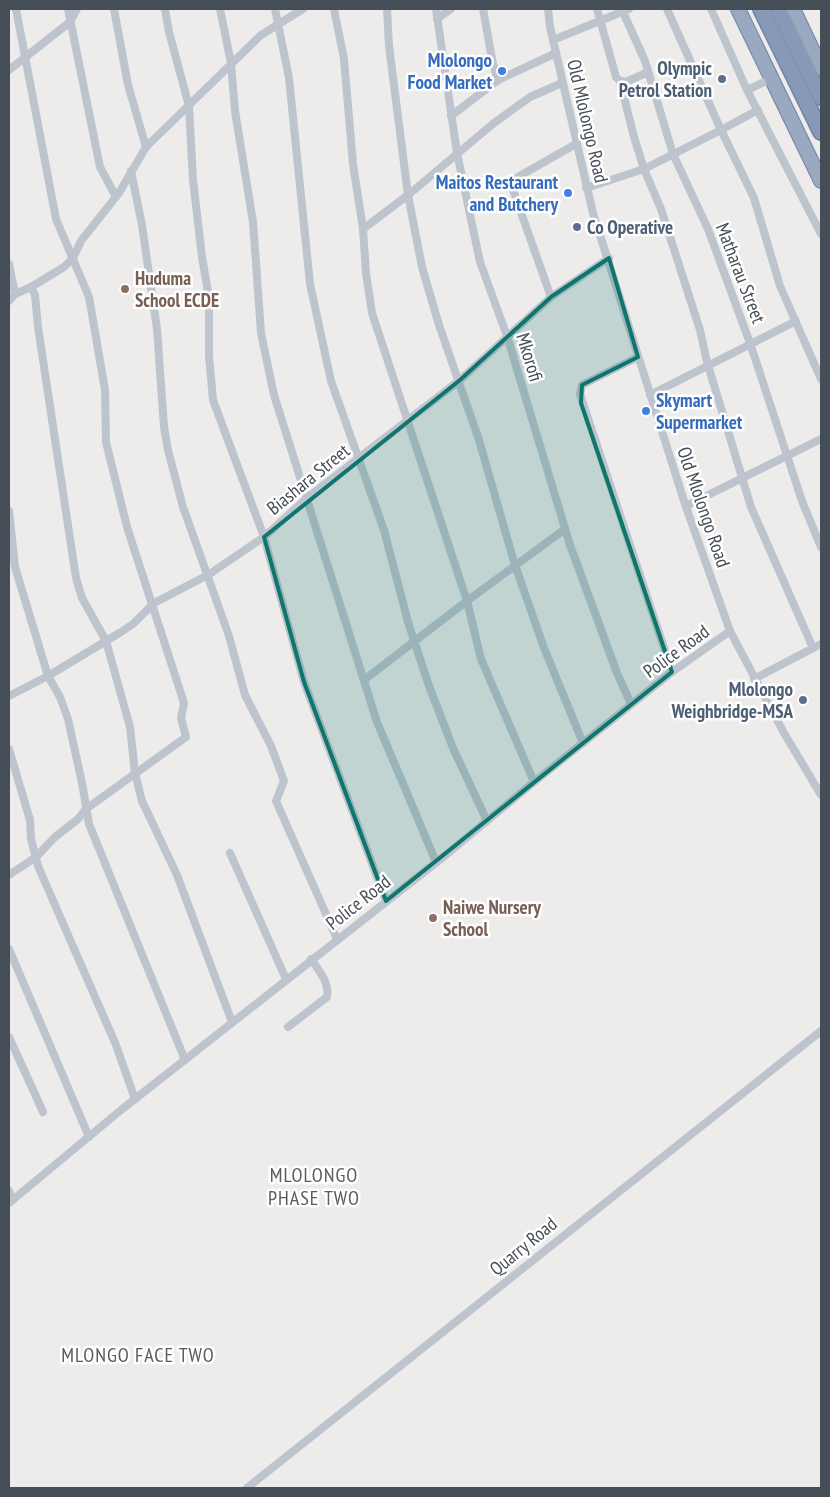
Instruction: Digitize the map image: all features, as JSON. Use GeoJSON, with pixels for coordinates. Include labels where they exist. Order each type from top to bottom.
{"type":"FeatureCollection","features":[{"type":"Feature","properties":{"kind":"highway"},"geometry":{"type":"LineString","coordinates":[[738,9],[821,180]]}},
{"type":"Feature","properties":{"kind":"highway"},"geometry":{"type":"LineString","coordinates":[[761,9],[821,132]]}},
{"type":"Feature","properties":{"kind":"highway"},"geometry":{"type":"LineString","coordinates":[[778,9],[821,97]]}},
{"type":"Feature","properties":{"kind":"highway"},"geometry":{"type":"LineString","coordinates":[[793,9],[821,68]]}},
{"type":"Feature","properties":{"kind":"street"},"geometry":{"type":"LineString","coordinates":[[9,875],[36,857],[55,836],[78,819],[86,809],[186,737],[182,722],[184,703],[154,603],[127,527],[106,442],[105,390],[89,297],[56,219],[16,9]]}},
{"type":"Feature","properties":{"kind":"street"},"geometry":{"type":"LineString","coordinates":[[68,9],[100,167],[116,197]]}},
{"type":"Feature","properties":{"kind":"street"},"geometry":{"type":"LineString","coordinates":[[9,70],[70,22],[77,9]]}},
{"type":"Feature","properties":{"kind":"street"},"geometry":{"type":"LineString","coordinates":[[114,9],[128,86],[146,147]]}},
{"type":"Feature","properties":{"kind":"street"},"geometry":{"type":"LineString","coordinates":[[165,9],[169,32],[189,106],[202,257],[209,298],[209,356],[213,400],[264,537],[304,682],[386,901]]}},
{"type":"Feature","properties":{"kind":"street"},"geometry":{"type":"LineString","coordinates":[[220,9],[231,63],[235,111],[254,222],[261,333],[274,394],[377,722],[436,862]]}},
{"type":"Feature","properties":{"kind":"street"},"geometry":{"type":"LineString","coordinates":[[275,9],[289,78],[310,284],[331,381],[384,530],[415,642],[453,748],[487,821]]}},
{"type":"Feature","properties":{"kind":"street"},"geometry":{"type":"LineString","coordinates":[[9,301],[15,294],[31,287],[64,267],[73,258],[81,241],[116,197],[146,147],[231,63],[278,23],[303,9]]}},
{"type":"Feature","properties":{"kind":"street"},"geometry":{"type":"LineString","coordinates":[[334,9],[344,59],[352,164],[363,228],[366,273],[372,312],[467,601],[481,659],[534,782]]}},
{"type":"Feature","properties":{"kind":"street"},"geometry":{"type":"LineString","coordinates":[[387,9],[389,46],[408,195],[422,267],[439,325],[460,380],[515,566],[544,648],[582,743]]}},
{"type":"Feature","properties":{"kind":"street","name":"Mkorofi"},"geometry":{"type":"LineString","coordinates":[[436,9],[457,153],[480,262],[507,336],[565,529],[617,673],[632,704]]}},
{"type":"Feature","properties":{"kind":"street"},"geometry":{"type":"LineString","coordinates":[[437,19],[451,9]]}},
{"type":"Feature","properties":{"kind":"street"},"geometry":{"type":"LineString","coordinates":[[484,9],[493,64],[498,80]]}},
{"type":"Feature","properties":{"kind":"street","name":"Old Mlolongo Road"},"geometry":{"type":"LineString","coordinates":[[548,9],[562,83],[586,188],[686,506],[730,631],[754,678],[821,795]]}},
{"type":"Feature","properties":{"kind":"street"},"geometry":{"type":"LineString","coordinates":[[597,9],[616,77],[620,81],[630,124],[644,169],[661,208],[700,330],[708,367],[762,535],[813,648]]}},
{"type":"Feature","properties":{"kind":"street"},"geometry":{"type":"LineString","coordinates":[[667,9],[721,130],[754,198],[780,286],[821,379]]}},
{"type":"Feature","properties":{"kind":"street"},"geometry":{"type":"LineString","coordinates":[[711,9],[747,90],[821,234]]}},
{"type":"Feature","properties":{"kind":"street"},"geometry":{"type":"LineString","coordinates":[[553,40],[626,10]]}},
{"type":"Feature","properties":{"kind":"street","name":"Matharau Street"},"geometry":{"type":"LineString","coordinates":[[626,10],[674,154],[708,230],[750,344],[802,501],[821,547]]}},
{"type":"Feature","properties":{"kind":"street"},"geometry":{"type":"LineString","coordinates":[[451,116],[498,80],[556,53]]}},
{"type":"Feature","properties":{"kind":"street"},"geometry":{"type":"LineString","coordinates":[[620,81],[626,82],[648,72]]}},
{"type":"Feature","properties":{"kind":"street"},"geometry":{"type":"LineString","coordinates":[[747,90],[773,78]]}},
{"type":"Feature","properties":{"kind":"street"},"geometry":{"type":"LineString","coordinates":[[363,228],[408,195],[457,153],[530,97],[562,83]]}},
{"type":"Feature","properties":{"kind":"street"},"geometry":{"type":"LineString","coordinates":[[586,188],[644,169],[758,110]]}},
{"type":"Feature","properties":{"kind":"street"},"geometry":{"type":"LineString","coordinates":[[551,296],[513,190],[513,182],[516,178],[576,144]]}},
{"type":"Feature","properties":{"kind":"street"},"geometry":{"type":"LineString","coordinates":[[131,170],[142,225],[157,330],[168,450],[183,507],[229,636],[245,695],[271,746],[284,781],[276,801],[337,939]]}},
{"type":"Feature","properties":{"kind":"street","name":"Biashara Street"},"geometry":{"type":"LineString","coordinates":[[9,696],[48,676],[106,641],[133,624],[154,603],[208,576],[264,537],[307,498],[460,380],[551,296],[609,258]]}},
{"type":"Feature","properties":{"kind":"street"},"geometry":{"type":"LineString","coordinates":[[9,264],[15,294]]}},
{"type":"Feature","properties":{"kind":"street"},"geometry":{"type":"LineString","coordinates":[[31,287],[35,295],[38,327],[76,578],[82,598],[106,641],[130,727],[135,773],[142,801],[176,875],[232,1022]]}},
{"type":"Feature","properties":{"kind":"street"},"geometry":{"type":"LineString","coordinates":[[650,395],[796,321]]}},
{"type":"Feature","properties":{"kind":"street"},"geometry":{"type":"LineString","coordinates":[[638,357],[593,378],[582,386],[580,394],[672,672]]}},
{"type":"Feature","properties":{"kind":"street"},"geometry":{"type":"LineString","coordinates":[[686,506],[821,439]]}},
{"type":"Feature","properties":{"kind":"street"},"geometry":{"type":"LineString","coordinates":[[9,511],[15,567],[48,676],[60,696],[68,719],[89,824],[119,902],[155,983],[185,1060]]}},
{"type":"Feature","properties":{"kind":"street"},"geometry":{"type":"LineString","coordinates":[[364,680],[565,529]]}},
{"type":"Feature","properties":{"kind":"street","name":"Police Road"},"geometry":{"type":"LineString","coordinates":[[11,1202],[135,1099],[436,862],[582,743],[672,672],[730,631]]}},
{"type":"Feature","properties":{"kind":"street"},"geometry":{"type":"LineString","coordinates":[[754,678],[821,644]]}},
{"type":"Feature","properties":{"kind":"street"},"geometry":{"type":"LineString","coordinates":[[9,749],[30,820],[36,857],[46,888],[65,926],[116,1045],[135,1099]]}},
{"type":"Feature","properties":{"kind":"street"},"geometry":{"type":"LineString","coordinates":[[230,852],[286,979]]}},
{"type":"Feature","properties":{"kind":"street"},"geometry":{"type":"LineString","coordinates":[[9,949],[89,1137]]}},
{"type":"Feature","properties":{"kind":"street"},"geometry":{"type":"LineString","coordinates":[[288,1027],[327,997],[326,982],[311,960]]}},
{"type":"Feature","properties":{"kind":"street","name":"Quarry Road"},"geometry":{"type":"LineString","coordinates":[[247,1488],[821,1031]]}},
{"type":"Feature","properties":{"kind":"street"},"geometry":{"type":"LineString","coordinates":[[9,1037],[43,1112]]}},
{"type":"Feature","properties":{"kind":"street"},"geometry":{"type":"LineString","coordinates":[[9,1190],[11,1202]]}},
{"type":"Feature","properties":{"kind":"highlighted area"},"geometry":{"type":"Polygon","coordinates":[[[609,258],[638,357],[582,385],[581,403],[672,672],[386,901],[304,682],[264,537],[460,380],[551,297],[609,258]]]}},
{"type":"Feature","properties":{"kind":"place","name":"Mlolongo Food Market"},"geometry":{"type":"Point","coordinates":[502,71]}},
{"type":"Feature","properties":{"kind":"place","name":"Olympic Petrol Station"},"geometry":{"type":"Point","coordinates":[722,79]}},
{"type":"Feature","properties":{"kind":"place","name":"Maitos Restaurant and Butchery"},"geometry":{"type":"Point","coordinates":[568,193]}},
{"type":"Feature","properties":{"kind":"place","name":"Co Operative"},"geometry":{"type":"Point","coordinates":[577,227]}},
{"type":"Feature","properties":{"kind":"place","name":"Huduma School ECDE"},"geometry":{"type":"Point","coordinates":[125,289]}},
{"type":"Feature","properties":{"kind":"place","name":"Skymart Supermarket"},"geometry":{"type":"Point","coordinates":[646,411]}},
{"type":"Feature","properties":{"kind":"place","name":"Mlolongo Weighbridge-MSA"},"geometry":{"type":"Point","coordinates":[803,700]}},
{"type":"Feature","properties":{"kind":"place","name":"Naiwe Nursery School"},"geometry":{"type":"Point","coordinates":[433,918]}},
{"type":"Feature","properties":{"kind":"district","name":"MLOLONGO PHASE TWO"},"geometry":{"type":"Point","coordinates":[314,1186]}},
{"type":"Feature","properties":{"kind":"district","name":"MLONGO FACE TWO"},"geometry":{"type":"Point","coordinates":[138,1355]}}]}
